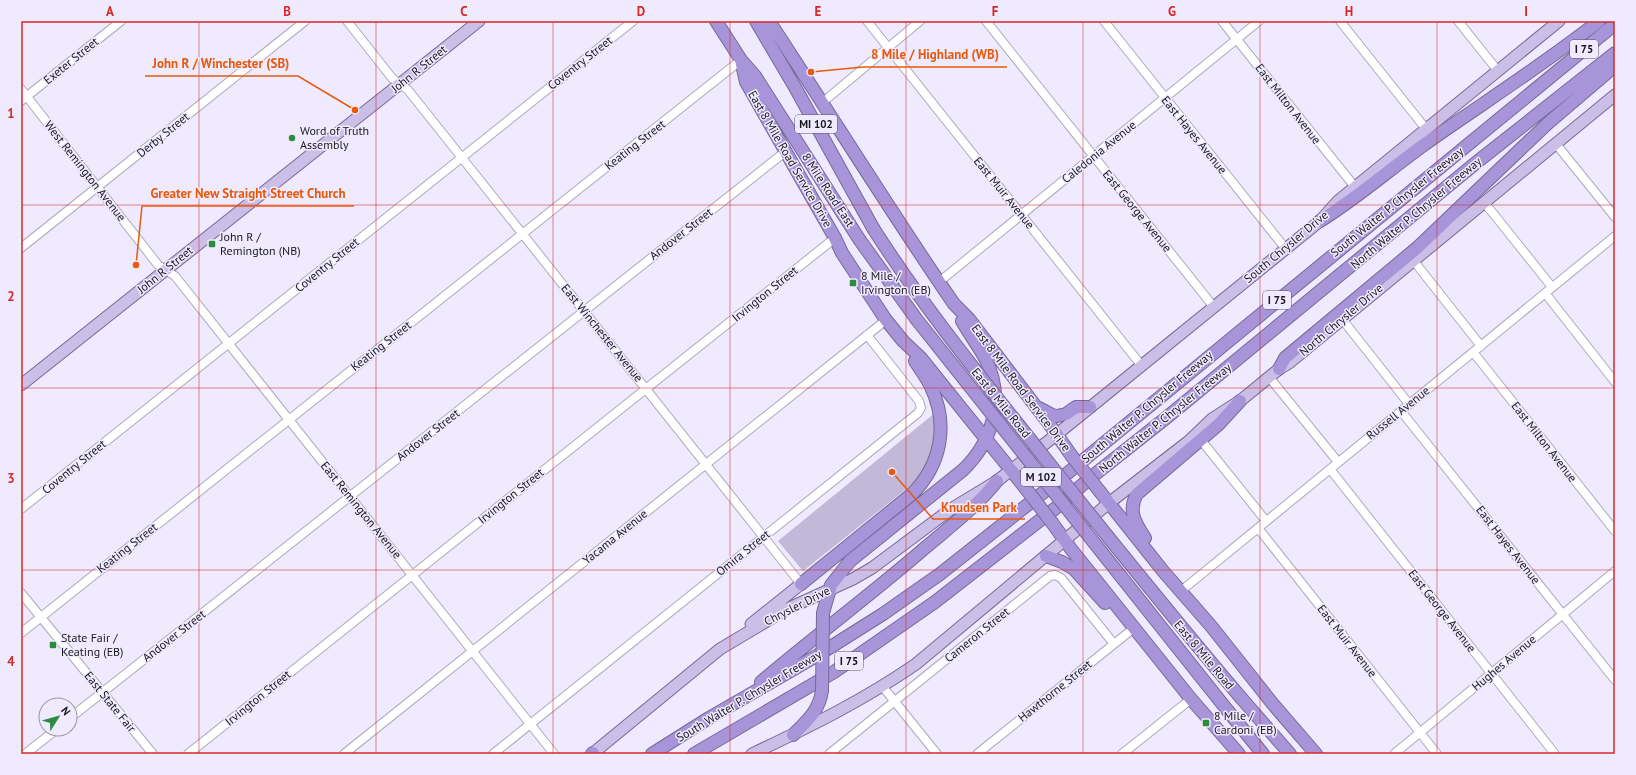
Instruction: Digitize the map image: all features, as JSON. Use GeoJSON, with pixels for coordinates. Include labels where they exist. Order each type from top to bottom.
{"type":"FeatureCollection","features":[{"type":"Feature","properties":{"kind":"highway","name":"8 Mile Road East"},"geometry":{"type":"LineString","coordinates":[[716,21],[741,60],[755,76],[859,239]]}},
{"type":"Feature","properties":{"kind":"highway","name":"East 8 Mile Road"},"geometry":{"type":"LineString","coordinates":[[756,21],[873,228],[915,292],[958,349],[1152,592],[1290,754]]}},
{"type":"Feature","properties":{"kind":"highway","name":"East 8 Mile Road Service Drive"},"geometry":{"type":"LineString","coordinates":[[769,21],[823,102],[870,178],[954,304],[969,319],[1070,455],[1109,504],[1316,754]]}},
{"type":"Feature","properties":{"kind":"highway"},"geometry":{"type":"LineString","coordinates":[[1320,220],[1340,208],[1425,144],[1546,60],[1599,21]]}},
{"type":"Feature","properties":{"kind":"highway","name":"South Walter P. Chrysler Freeway"},"geometry":{"type":"LineString","coordinates":[[652,754],[884,614],[964,556],[1064,476],[1615,24]]}},
{"type":"Feature","properties":{"kind":"highway","name":"North Walter P. Chrysler Freeway"},"geometry":{"type":"LineString","coordinates":[[694,754],[834,672],[935,602],[1051,512],[1089,479],[1184,404],[1482,158],[1615,53]]}},
{"type":"Feature","properties":{"kind":"highway","name":"East 8 Mile Road Service Drive"},"geometry":{"type":"LineString","coordinates":[[741,60],[746,82],[835,238],[842,253],[886,320],[900,338]]}},
{"type":"Feature","properties":{"kind":"highway"},"geometry":{"type":"LineString","coordinates":[[1274,373],[1285,358],[1417,248],[1547,124],[1615,66]]}},
{"type":"Feature","properties":{"kind":"highway","name":"East 8 Mile Road"},"geometry":{"type":"LineString","coordinates":[[859,239],[917,320],[1263,754]]}},
{"type":"Feature","properties":{"kind":"highway"},"geometry":{"type":"LineString","coordinates":[[793,735],[815,712],[820,700],[822,691],[823,613],[831,585],[850,561],[963,470],[976,457],[993,425],[995,389],[993,379],[984,356],[964,324],[954,304]]}},
{"type":"Feature","properties":{"kind":"highway"},"geometry":{"type":"LineString","coordinates":[[900,338],[920,357],[1027,490],[1191,699],[1239,754]]}},
{"type":"Feature","properties":{"kind":"highway"},"geometry":{"type":"LineString","coordinates":[[801,584],[912,494],[923,482],[935,459],[941,438],[941,421],[939,410],[928,381],[900,338]]}},
{"type":"Feature","properties":{"kind":"highway"},"geometry":{"type":"LineString","coordinates":[[1163,571],[1134,519],[1132,510],[1133,502],[1140,492],[1195,440],[1218,425],[1240,402]]}},
{"type":"Feature","properties":{"kind":"highway"},"geometry":{"type":"LineString","coordinates":[[1035,406],[1055,416],[1066,414],[1076,407],[1090,407]]}},
{"type":"Feature","properties":{"kind":"highway"},"geometry":{"type":"LineString","coordinates":[[741,700],[778,668],[876,590],[983,499],[997,481]]}},
{"type":"Feature","properties":{"kind":"highway"},"geometry":{"type":"LineString","coordinates":[[1046,556],[1062,562],[1074,569],[1121,621],[1134,628]]}},
{"type":"Feature","properties":{"kind":"main road","name":"John R Street"},"geometry":{"type":"LineString","coordinates":[[21,386],[479,21]]}},
{"type":"Feature","properties":{"kind":"main road","name":"South Chrysler Drive"},"geometry":{"type":"LineString","coordinates":[[1010,470],[1056,435],[1320,220],[1338,202],[1559,21]]}},
{"type":"Feature","properties":{"kind":"main road","name":"North Chrysler Drive"},"geometry":{"type":"LineString","coordinates":[[1240,402],[1615,95]]}},
{"type":"Feature","properties":{"kind":"main road"},"geometry":{"type":"LineString","coordinates":[[752,754],[844,709],[883,687],[916,664],[1109,504],[1195,440]]}},
{"type":"Feature","properties":{"kind":"main road","name":"Chrysler Drive"},"geometry":{"type":"LineString","coordinates":[[592,754],[720,649],[787,609],[853,579],[879,564],[951,509],[997,481],[1010,470]]}},
{"type":"Feature","properties":{"kind":"main road"},"geometry":{"type":"LineString","coordinates":[[720,649],[801,584]]}},
{"type":"Feature","properties":{"kind":"street","name":"Exeter Street"},"geometry":{"type":"LineString","coordinates":[[24,99],[121,21]]}},
{"type":"Feature","properties":{"kind":"street","name":"Derby Street"},"geometry":{"type":"LineString","coordinates":[[21,248],[305,21]]}},
{"type":"Feature","properties":{"kind":"street","name":"East Winchester Avenue"},"geometry":{"type":"LineString","coordinates":[[347,21],[392,78],[408,90],[801,584]]}},
{"type":"Feature","properties":{"kind":"street","name":"Coventry Street"},"geometry":{"type":"LineString","coordinates":[[21,510],[633,21]]}},
{"type":"Feature","properties":{"kind":"street","name":"East Muir Avenue"},"geometry":{"type":"LineString","coordinates":[[867,21],[1141,365]]}},
{"type":"Feature","properties":{"kind":"street"},"geometry":{"type":"LineString","coordinates":[[823,102],[920,21]]}},
{"type":"Feature","properties":{"kind":"street","name":"East George Avenue"},"geometry":{"type":"LineString","coordinates":[[986,21],[1213,306]]}},
{"type":"Feature","properties":{"kind":"street","name":"East Hayes Avenue"},"geometry":{"type":"LineString","coordinates":[[1104,21],[1285,248]]}},
{"type":"Feature","properties":{"kind":"street","name":"East Milton Avenue"},"geometry":{"type":"LineString","coordinates":[[1222,21],[1355,188]]}},
{"type":"Feature","properties":{"kind":"street","name":"Caledonia Avenue"},"geometry":{"type":"LineString","coordinates":[[939,282],[1259,21]]}},
{"type":"Feature","properties":{"kind":"street"},"geometry":{"type":"LineString","coordinates":[[1340,21],[1426,129]]}},
{"type":"Feature","properties":{"kind":"street"},"geometry":{"type":"LineString","coordinates":[[1458,21],[1498,71]]}},
{"type":"Feature","properties":{"kind":"street","name":"Keating Street"},"geometry":{"type":"LineString","coordinates":[[21,632],[741,60]]}},
{"type":"Feature","properties":{"kind":"street","name":"West Remington Avenue"},"geometry":{"type":"LineString","coordinates":[[21,89],[24,99],[98,187],[158,265],[165,270]]}},
{"type":"Feature","properties":{"kind":"street"},"geometry":{"type":"LineString","coordinates":[[1556,144],[1615,217]]}},
{"type":"Feature","properties":{"kind":"street","name":"Andover Street"},"geometry":{"type":"LineString","coordinates":[[78,712],[785,152]]}},
{"type":"Feature","properties":{"kind":"street"},"geometry":{"type":"LineString","coordinates":[[1484,202],[1552,287]]}},
{"type":"Feature","properties":{"kind":"street","name":"Russell Avenue"},"geometry":{"type":"LineString","coordinates":[[1181,591],[1615,236]]}},
{"type":"Feature","properties":{"kind":"street","name":"Irvington Street"},"geometry":{"type":"LineString","coordinates":[[188,754],[835,238]]}},
{"type":"Feature","properties":{"kind":"street"},"geometry":{"type":"LineString","coordinates":[[1413,260],[1481,346]]}},
{"type":"Feature","properties":{"kind":"street","name":"East Remington Avenue"},"geometry":{"type":"LineString","coordinates":[[165,270],[175,276],[554,754]]}},
{"type":"Feature","properties":{"kind":"street"},"geometry":{"type":"LineString","coordinates":[[1545,293],[1615,382]]}},
{"type":"Feature","properties":{"kind":"street"},"geometry":{"type":"LineString","coordinates":[[1342,319],[1409,404]]}},
{"type":"Feature","properties":{"kind":"street","name":"Yacama Avenue"},"geometry":{"type":"LineString","coordinates":[[344,754],[886,320]]}},
{"type":"Feature","properties":{"kind":"street","name":"Omira Street"},"geometry":{"type":"LineString","coordinates":[[493,754],[920,411],[919,402],[867,336]]}},
{"type":"Feature","properties":{"kind":"street","name":"East Milton Avenue"},"geometry":{"type":"LineString","coordinates":[[1473,352],[1615,531]]}},
{"type":"Feature","properties":{"kind":"street"},"geometry":{"type":"LineString","coordinates":[[1274,373],[1338,462]]}},
{"type":"Feature","properties":{"kind":"street","name":"East Hayes Avenue"},"geometry":{"type":"LineString","coordinates":[[1401,411],[1615,680]]}},
{"type":"Feature","properties":{"kind":"street"},"geometry":{"type":"LineString","coordinates":[[1195,440],[1266,521]]}},
{"type":"Feature","properties":{"kind":"street","name":"East George Avenue"},"geometry":{"type":"LineString","coordinates":[[1330,469],[1555,754]]}},
{"type":"Feature","properties":{"kind":"street","name":"East Muir Avenue"},"geometry":{"type":"LineString","coordinates":[[1258,528],[1437,754]]}},
{"type":"Feature","properties":{"kind":"street","name":"Hughes Avenue"},"geometry":{"type":"LineString","coordinates":[[1394,754],[1615,571]]}},
{"type":"Feature","properties":{"kind":"street","name":"Cameron Street"},"geometry":{"type":"LineString","coordinates":[[829,754],[1052,575],[1061,578],[1114,644]]}},
{"type":"Feature","properties":{"kind":"street","name":"East State Fair"},"geometry":{"type":"LineString","coordinates":[[21,593],[153,754]]}},
{"type":"Feature","properties":{"kind":"street","name":"Hawthorne Street"},"geometry":{"type":"LineString","coordinates":[[977,754],[1134,628]]}},
{"type":"Feature","properties":{"kind":"street"},"geometry":{"type":"LineString","coordinates":[[883,687],[937,754]]}},
{"type":"Feature","properties":{"kind":"street"},"geometry":{"type":"LineString","coordinates":[[1122,754],[1191,699]]}},
{"type":"Feature","properties":{"kind":"street"},"geometry":{"type":"LineString","coordinates":[[25,754],[47,737]]}},
{"type":"Feature","properties":{"kind":"shaded area"},"geometry":{"type":"Polygon","coordinates":[[[936,412],[936,433],[934,443],[928,461],[917,478],[910,486],[803,571],[778,541],[936,412]]]}},
{"type":"Feature","properties":{"kind":"place","name":"8 Mile / Highland (WB)"},"geometry":{"type":"Point","coordinates":[811,72]}},
{"type":"Feature","properties":{"kind":"place","name":"John R / Winchester (SB)"},"geometry":{"type":"Point","coordinates":[355,110]}},
{"type":"Feature","properties":{"kind":"place","name":"Word of Truth Assembly"},"geometry":{"type":"Point","coordinates":[292,138]}},
{"type":"Feature","properties":{"kind":"place","name":"John R / Remington (NB)"},"geometry":{"type":"Point","coordinates":[212,244]}},
{"type":"Feature","properties":{"kind":"place","name":"Greater New Straight Street Church"},"geometry":{"type":"Point","coordinates":[136,265]}},
{"type":"Feature","properties":{"kind":"place","name":"8 Mile / Irvington (EB)"},"geometry":{"type":"Point","coordinates":[853,283]}},
{"type":"Feature","properties":{"kind":"place","name":"Knudsen Park"},"geometry":{"type":"Point","coordinates":[892,472]}},
{"type":"Feature","properties":{"kind":"place","name":"State Fair / Keating (EB)"},"geometry":{"type":"Point","coordinates":[53,645]}},
{"type":"Feature","properties":{"kind":"place","name":"8 Mile / Cardoni (EB)"},"geometry":{"type":"Point","coordinates":[1206,723]}}]}
